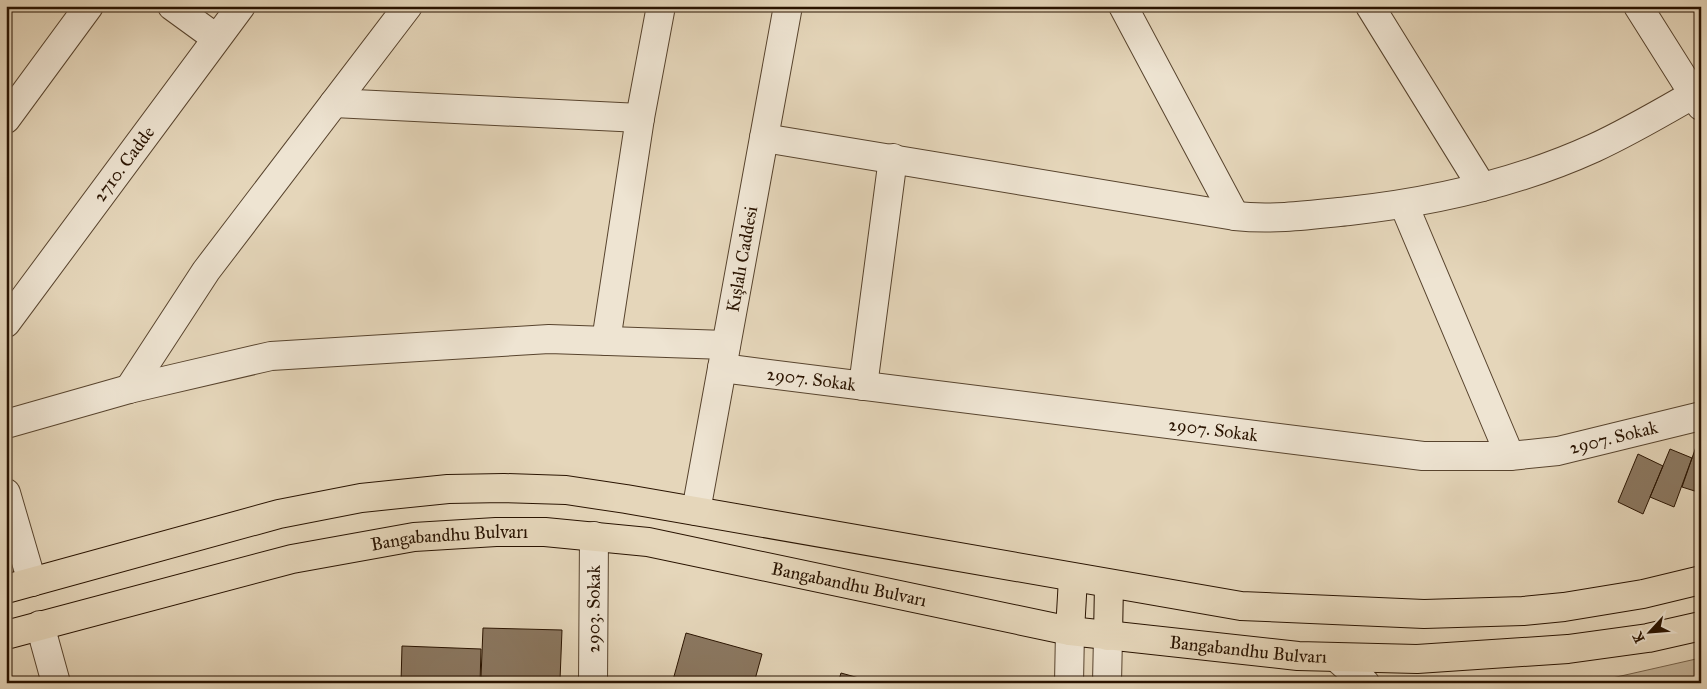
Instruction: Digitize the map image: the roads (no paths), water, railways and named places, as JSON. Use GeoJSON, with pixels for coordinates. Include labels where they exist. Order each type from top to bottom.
{"type":"FeatureCollection","features":[{"type":"Feature","properties":{"kind":"main road"},"geometry":{"type":"LineString","coordinates":[[6,589],[306,507],[361,498],[448,488],[566,490],[1241,606],[1424,614],[1523,611],[1564,607],[1643,594],[1701,580]]}},
{"type":"Feature","properties":{"kind":"main road","name":"Bangabandhu Bulvarı"},"geometry":{"type":"LineString","coordinates":[[6,635],[292,559],[372,543],[414,537],[496,532],[594,536],[676,548],[1070,631],[1337,658],[1417,659],[1568,649],[1648,638],[1701,626]]}},
{"type":"Feature","properties":{"kind":"main road"},"geometry":{"type":"LineString","coordinates":[[1070,631],[1074,578]]}},
{"type":"Feature","properties":{"kind":"main road"},"geometry":{"type":"LineString","coordinates":[[1108,636],[1109,584]]}},
{"type":"Feature","properties":{"kind":"street"},"geometry":{"type":"LineString","coordinates":[[6,120],[89,6]]}},
{"type":"Feature","properties":{"kind":"street"},"geometry":{"type":"LineString","coordinates":[[172,6],[216,38]]}},
{"type":"Feature","properties":{"kind":"street","name":"2710. Cadde"},"geometry":{"type":"LineString","coordinates":[[6,323],[241,6]]}},
{"type":"Feature","properties":{"kind":"street"},"geometry":{"type":"LineString","coordinates":[[129,389],[206,271],[408,6]]}},
{"type":"Feature","properties":{"kind":"street"},"geometry":{"type":"LineString","coordinates":[[606,341],[640,118],[661,6]]}},
{"type":"Feature","properties":{"kind":"street","name":"Kışlalı Caddesi"},"geometry":{"type":"LineString","coordinates":[[696,512],[788,6]]}},
{"type":"Feature","properties":{"kind":"street"},"geometry":{"type":"LineString","coordinates":[[1123,6],[1235,216]]}},
{"type":"Feature","properties":{"kind":"street"},"geometry":{"type":"LineString","coordinates":[[1370,6],[1482,187]]}},
{"type":"Feature","properties":{"kind":"street"},"geometry":{"type":"LineString","coordinates":[[764,138],[1235,216],[1277,219],[1404,205],[1482,187],[1539,171],[1595,148],[1698,96],[1638,6]]}},
{"type":"Feature","properties":{"kind":"street"},"geometry":{"type":"LineString","coordinates":[[334,103],[640,118]]}},
{"type":"Feature","properties":{"kind":"street"},"geometry":{"type":"LineString","coordinates":[[863,386],[893,158]]}},
{"type":"Feature","properties":{"kind":"street"},"geometry":{"type":"LineString","coordinates":[[1404,205],[1510,456]]}},
{"type":"Feature","properties":{"kind":"street","name":"2907. Sokak"},"geometry":{"type":"LineString","coordinates":[[6,424],[129,389],[271,356],[549,339],[606,341],[724,357],[863,386],[1423,456],[1510,456],[1558,451],[1701,416]]}},
{"type":"Feature","properties":{"kind":"street"},"geometry":{"type":"LineString","coordinates":[[6,493],[32,582]]}},
{"type":"Feature","properties":{"kind":"street","name":"2903. Sokak"},"geometry":{"type":"LineString","coordinates":[[593,683],[594,536]]}},
{"type":"Feature","properties":{"kind":"street"},"geometry":{"type":"LineString","coordinates":[[40,625],[56,683]]}},
{"type":"Feature","properties":{"kind":"street"},"geometry":{"type":"LineString","coordinates":[[1069,683],[1070,631]]}},
{"type":"Feature","properties":{"kind":"street"},"geometry":{"type":"LineString","coordinates":[[1107,683],[1108,636]]}},
{"type":"Feature","properties":{"kind":"street"},"geometry":{"type":"LineString","coordinates":[[1337,658],[1365,683]]}}]}
